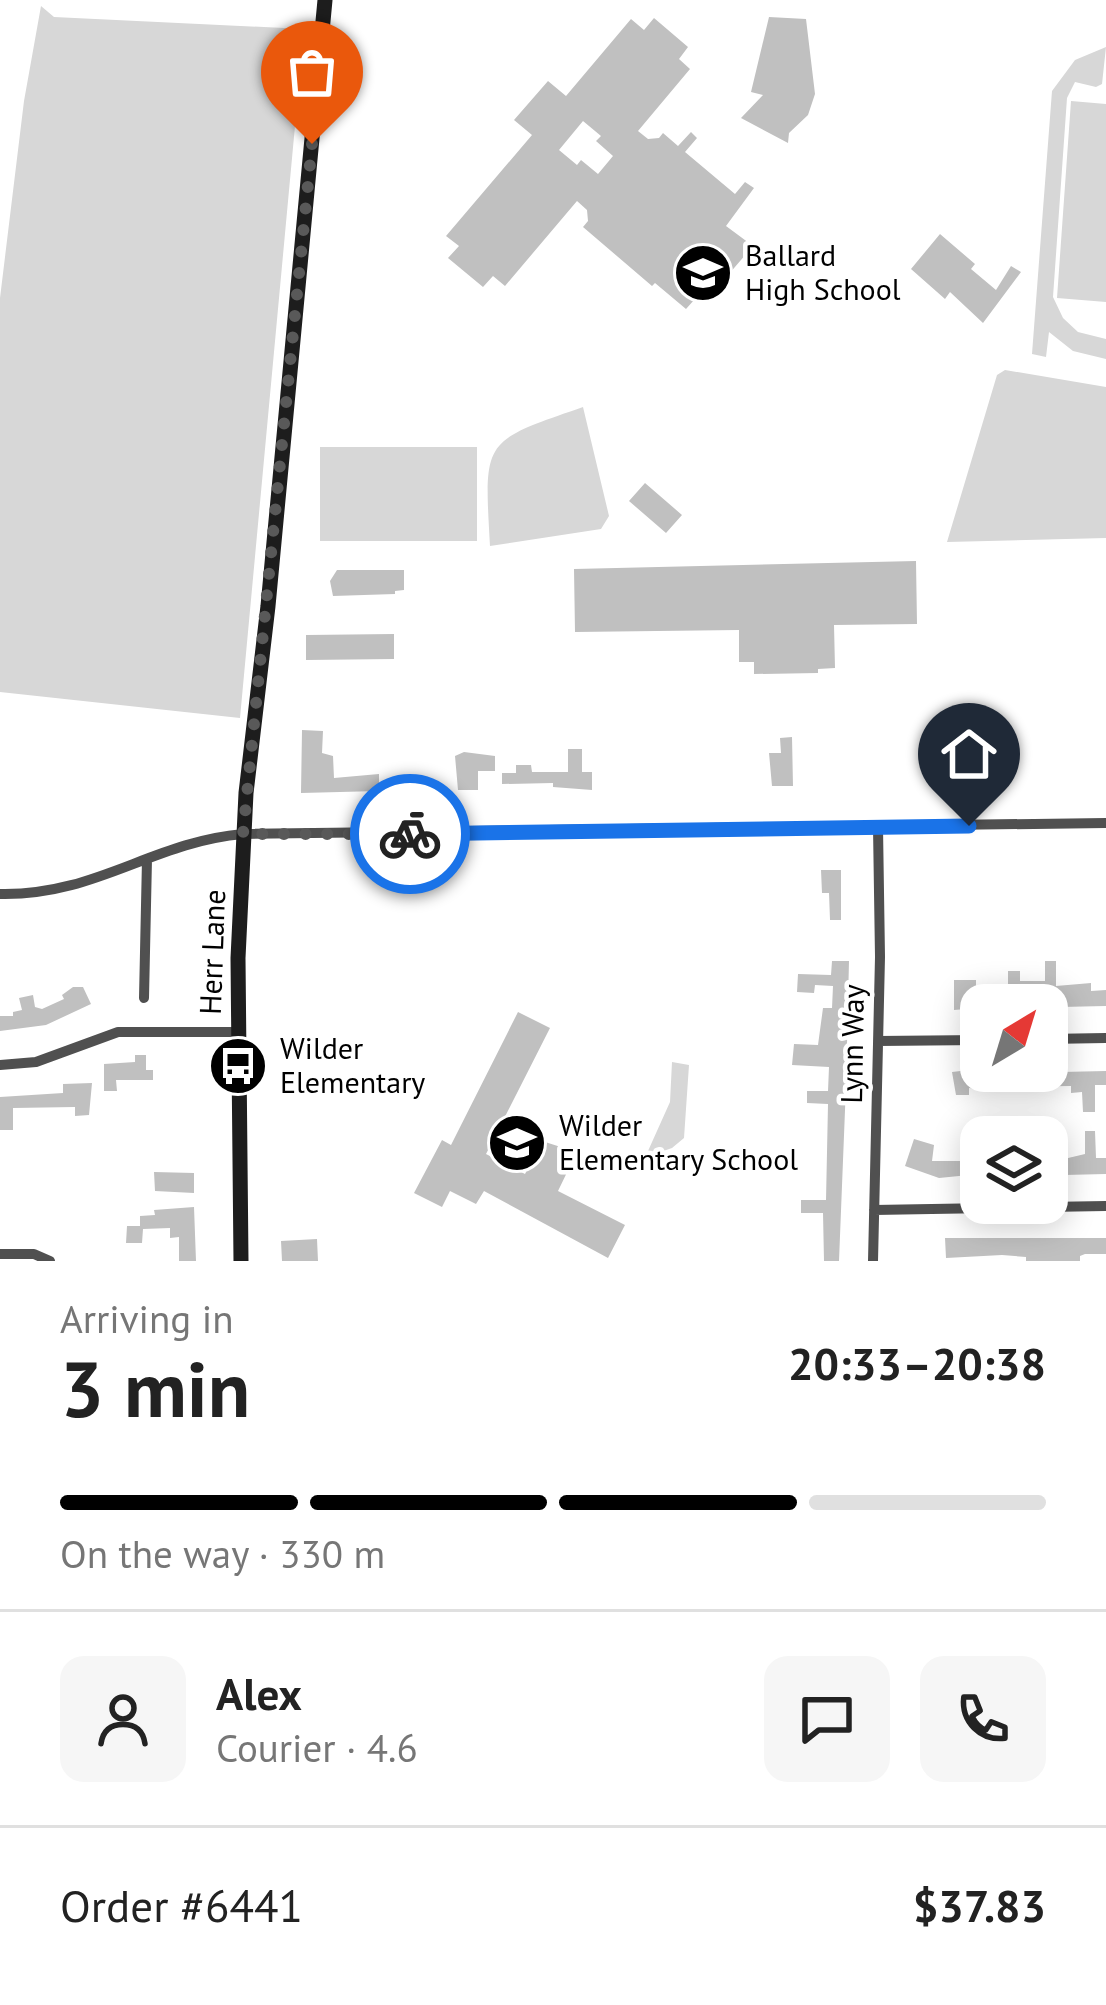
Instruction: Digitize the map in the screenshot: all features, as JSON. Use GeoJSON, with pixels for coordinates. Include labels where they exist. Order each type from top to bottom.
{"type":"FeatureCollection","features":[{"type":"Feature","properties":{"kind":"main road","name":"Herr Lane"},"geometry":{"type":"LineString","coordinates":[[241,1261],[238,1031],[243,834],[325,0]]}},
{"type":"Feature","properties":{"kind":"street"},"geometry":{"type":"LineString","coordinates":[[0,894],[40,895],[93,882],[192,842],[243,834],[1106,823]]}},
{"type":"Feature","properties":{"kind":"street","name":"Lynn Way"},"geometry":{"type":"LineString","coordinates":[[873,1261],[878,827]]}},
{"type":"Feature","properties":{"kind":"street"},"geometry":{"type":"LineString","coordinates":[[145,998],[147,860]]}},
{"type":"Feature","properties":{"kind":"street"},"geometry":{"type":"LineString","coordinates":[[0,1065],[36,1062],[118,1032],[238,1031]]}},
{"type":"Feature","properties":{"kind":"street"},"geometry":{"type":"LineString","coordinates":[[1068,1039],[1106,1038]]}},
{"type":"Feature","properties":{"kind":"street"},"geometry":{"type":"LineString","coordinates":[[878,1041],[960,1040]]}},
{"type":"Feature","properties":{"kind":"street"},"geometry":{"type":"LineString","coordinates":[[874,1210],[1106,1206]]}},
{"type":"Feature","properties":{"kind":"street"},"geometry":{"type":"LineString","coordinates":[[0,1253],[34,1254],[50,1261]]}},
{"type":"Feature","properties":{"kind":"shaded area"},"geometry":{"type":"Polygon","coordinates":[[[41,6],[54,17],[304,29],[240,718],[0,692],[0,298],[24,101],[41,6]]]}},
{"type":"Feature","properties":{"kind":"shaded area"},"geometry":{"type":"Polygon","coordinates":[[[1106,47],[1102,84],[1075,82],[1067,98],[1053,297],[1063,318],[1078,332],[1106,339],[1106,359],[1073,351],[1049,332],[1046,357],[1032,354],[1052,91],[1075,60],[1106,47]]]}},
{"type":"Feature","properties":{"kind":"shaded area"},"geometry":{"type":"Polygon","coordinates":[[[1071,101],[1106,104],[1106,302],[1057,298],[1071,101]]]}},
{"type":"Feature","properties":{"kind":"shaded area"},"geometry":{"type":"Polygon","coordinates":[[[1005,370],[1106,387],[1106,538],[947,542],[997,375],[1005,370]]]}},
{"type":"Feature","properties":{"kind":"shaded area"},"geometry":{"type":"Polygon","coordinates":[[[583,407],[609,516],[601,529],[490,546],[488,484],[496,450],[525,428],[583,407]]]}},
{"type":"Feature","properties":{"kind":"shaded area"},"geometry":{"type":"Polygon","coordinates":[[[320,447],[477,447],[477,541],[320,541],[320,447]]]}},
{"type":"Feature","properties":{"kind":"shaded area"},"geometry":{"type":"Polygon","coordinates":[[[672,1062],[689,1065],[684,1138],[652,1155],[648,1151],[670,1102],[672,1062]]]}},
{"type":"Feature","properties":{"kind":"building"},"geometry":{"type":"Polygon","coordinates":[[[769,17],[806,19],[815,94],[808,115],[789,133],[788,143],[741,118],[763,95],[751,92],[769,17]]]}},
{"type":"Feature","properties":{"kind":"building"},"geometry":{"type":"Polygon","coordinates":[[[654,18],[688,47],[679,59],[690,69],[638,131],[648,139],[663,133],[678,146],[691,132],[697,138],[685,152],[735,194],[745,182],[754,188],[726,226],[753,246],[710,296],[703,290],[686,309],[583,227],[587,210],[577,201],[505,286],[493,276],[483,287],[448,258],[459,246],[446,236],[532,135],[514,120],[548,81],[566,96],[631,19],[644,30],[654,18]],[[583,121],[559,150],[598,174],[613,156],[596,141],[601,136],[583,121]]]}},
{"type":"Feature","properties":{"kind":"building"},"geometry":{"type":"Polygon","coordinates":[[[940,234],[996,290],[1011,266],[1021,272],[983,323],[950,292],[945,299],[911,269],[940,234]]]}},
{"type":"Feature","properties":{"kind":"building"},"geometry":{"type":"Polygon","coordinates":[[[645,483],[682,515],[666,533],[629,501],[645,483]]]}},
{"type":"Feature","properties":{"kind":"building"},"geometry":{"type":"Polygon","coordinates":[[[916,561],[917,624],[834,625],[835,668],[818,669],[818,673],[754,674],[754,662],[739,662],[739,630],[575,632],[574,569],[916,561]]]}},
{"type":"Feature","properties":{"kind":"building"},"geometry":{"type":"Polygon","coordinates":[[[337,570],[404,570],[404,590],[333,596],[330,581],[337,570]]]}},
{"type":"Feature","properties":{"kind":"building"},"geometry":{"type":"Polygon","coordinates":[[[394,634],[394,659],[306,660],[306,635],[394,634]]]}},
{"type":"Feature","properties":{"kind":"building"},"geometry":{"type":"Polygon","coordinates":[[[302,730],[323,731],[322,753],[333,756],[334,778],[379,774],[379,791],[301,793],[302,730]]]}},
{"type":"Feature","properties":{"kind":"building"},"geometry":{"type":"Polygon","coordinates":[[[792,737],[793,786],[772,786],[769,753],[781,753],[780,738],[792,737]]]}},
{"type":"Feature","properties":{"kind":"building"},"geometry":{"type":"Polygon","coordinates":[[[568,749],[582,749],[582,772],[592,772],[592,790],[553,787],[553,783],[502,784],[502,773],[516,773],[516,765],[531,765],[532,772],[568,772],[568,749]]]}},
{"type":"Feature","properties":{"kind":"building"},"geometry":{"type":"Polygon","coordinates":[[[464,752],[495,756],[495,771],[478,771],[478,790],[458,790],[455,756],[464,752]]]}},
{"type":"Feature","properties":{"kind":"building"},"geometry":{"type":"Polygon","coordinates":[[[821,870],[841,870],[841,920],[830,920],[829,893],[822,893],[821,870]]]}},
{"type":"Feature","properties":{"kind":"building"},"geometry":{"type":"Polygon","coordinates":[[[832,961],[849,961],[846,1085],[839,1261],[824,1261],[823,1213],[801,1213],[801,1200],[826,1200],[828,1104],[807,1103],[807,1091],[828,1091],[829,1067],[792,1065],[794,1044],[818,1045],[823,1008],[832,1008],[833,986],[815,985],[814,993],[797,992],[798,974],[831,975],[832,961]]]}},
{"type":"Feature","properties":{"kind":"building"},"geometry":{"type":"Polygon","coordinates":[[[1045,961],[1056,961],[1056,984],[1008,984],[1008,971],[1020,971],[1020,981],[1045,981],[1045,961]]]}},
{"type":"Feature","properties":{"kind":"building"},"geometry":{"type":"Polygon","coordinates":[[[954,980],[976,980],[976,984],[960,984],[960,1009],[954,1010],[954,980]]]}},
{"type":"Feature","properties":{"kind":"building"},"geometry":{"type":"Polygon","coordinates":[[[1091,983],[1091,991],[1106,990],[1106,1006],[1068,1007],[1068,985],[1091,983]]]}},
{"type":"Feature","properties":{"kind":"building"},"geometry":{"type":"Polygon","coordinates":[[[83,987],[91,1004],[46,1025],[0,1031],[0,1016],[22,1010],[19,998],[33,995],[35,1007],[42,1009],[64,999],[62,995],[83,987]]]}},
{"type":"Feature","properties":{"kind":"building"},"geometry":{"type":"Polygon","coordinates":[[[518,1012],[550,1028],[486,1154],[525,1174],[542,1141],[567,1149],[565,1153],[574,1158],[558,1191],[625,1225],[608,1258],[484,1191],[476,1204],[450,1191],[442,1207],[414,1193],[442,1140],[451,1145],[518,1012]]]}},
{"type":"Feature","properties":{"kind":"building"},"geometry":{"type":"Polygon","coordinates":[[[135,1055],[146,1055],[146,1070],[153,1070],[153,1080],[116,1080],[117,1091],[104,1091],[104,1064],[135,1062],[135,1055]]]}},
{"type":"Feature","properties":{"kind":"building"},"geometry":{"type":"Polygon","coordinates":[[[960,1071],[960,1092],[969,1095],[956,1095],[952,1072],[960,1071]]]}},
{"type":"Feature","properties":{"kind":"building"},"geometry":{"type":"Polygon","coordinates":[[[1106,1071],[1106,1085],[1095,1085],[1095,1112],[1083,1112],[1082,1092],[1071,1093],[1068,1072],[1106,1071]]]}},
{"type":"Feature","properties":{"kind":"building"},"geometry":{"type":"Polygon","coordinates":[[[92,1083],[89,1115],[75,1116],[75,1107],[13,1108],[13,1130],[0,1130],[0,1097],[63,1093],[63,1084],[92,1083]]]}},
{"type":"Feature","properties":{"kind":"building"},"geometry":{"type":"Polygon","coordinates":[[[1085,1131],[1095,1131],[1096,1158],[1106,1158],[1106,1174],[1068,1175],[1068,1158],[1085,1154],[1085,1131]]]}},
{"type":"Feature","properties":{"kind":"building"},"geometry":{"type":"Polygon","coordinates":[[[914,1139],[934,1145],[932,1161],[960,1161],[960,1176],[939,1178],[905,1166],[914,1139]]]}},
{"type":"Feature","properties":{"kind":"building"},"geometry":{"type":"Polygon","coordinates":[[[154,1172],[194,1173],[194,1193],[155,1191],[154,1172]]]}},
{"type":"Feature","properties":{"kind":"building"},"geometry":{"type":"Polygon","coordinates":[[[194,1207],[196,1261],[179,1261],[179,1237],[170,1238],[170,1228],[143,1229],[142,1243],[126,1243],[127,1226],[140,1226],[140,1216],[155,1215],[154,1210],[194,1207]]]}},
{"type":"Feature","properties":{"kind":"building"},"geometry":{"type":"Polygon","coordinates":[[[945,1238],[1106,1238],[1106,1254],[1085,1254],[1080,1261],[1026,1261],[1026,1257],[1002,1255],[946,1258],[945,1238]]]}},
{"type":"Feature","properties":{"kind":"building"},"geometry":{"type":"Polygon","coordinates":[[[317,1239],[318,1261],[282,1261],[281,1241],[317,1239]]]}},
{"type":"Feature","properties":{"kind":"way so far"},"geometry":{"type":"LineString","coordinates":[[312,144],[243,834],[410,834]]}},
{"type":"Feature","properties":{"kind":"place","name":"Ballard High School"},"geometry":{"type":"Point","coordinates":[703,273]}},
{"type":"Feature","properties":{"kind":"place","name":"Wilder Elementary"},"geometry":{"type":"Point","coordinates":[238,1066]}},
{"type":"Feature","properties":{"kind":"place","name":"Wilder Elementary School"},"geometry":{"type":"Point","coordinates":[517,1143]}},
{"type":"Feature","properties":{"kind":"route"},"geometry":{"type":"LineString","coordinates":[[410,834],[969,826]]}}]}
